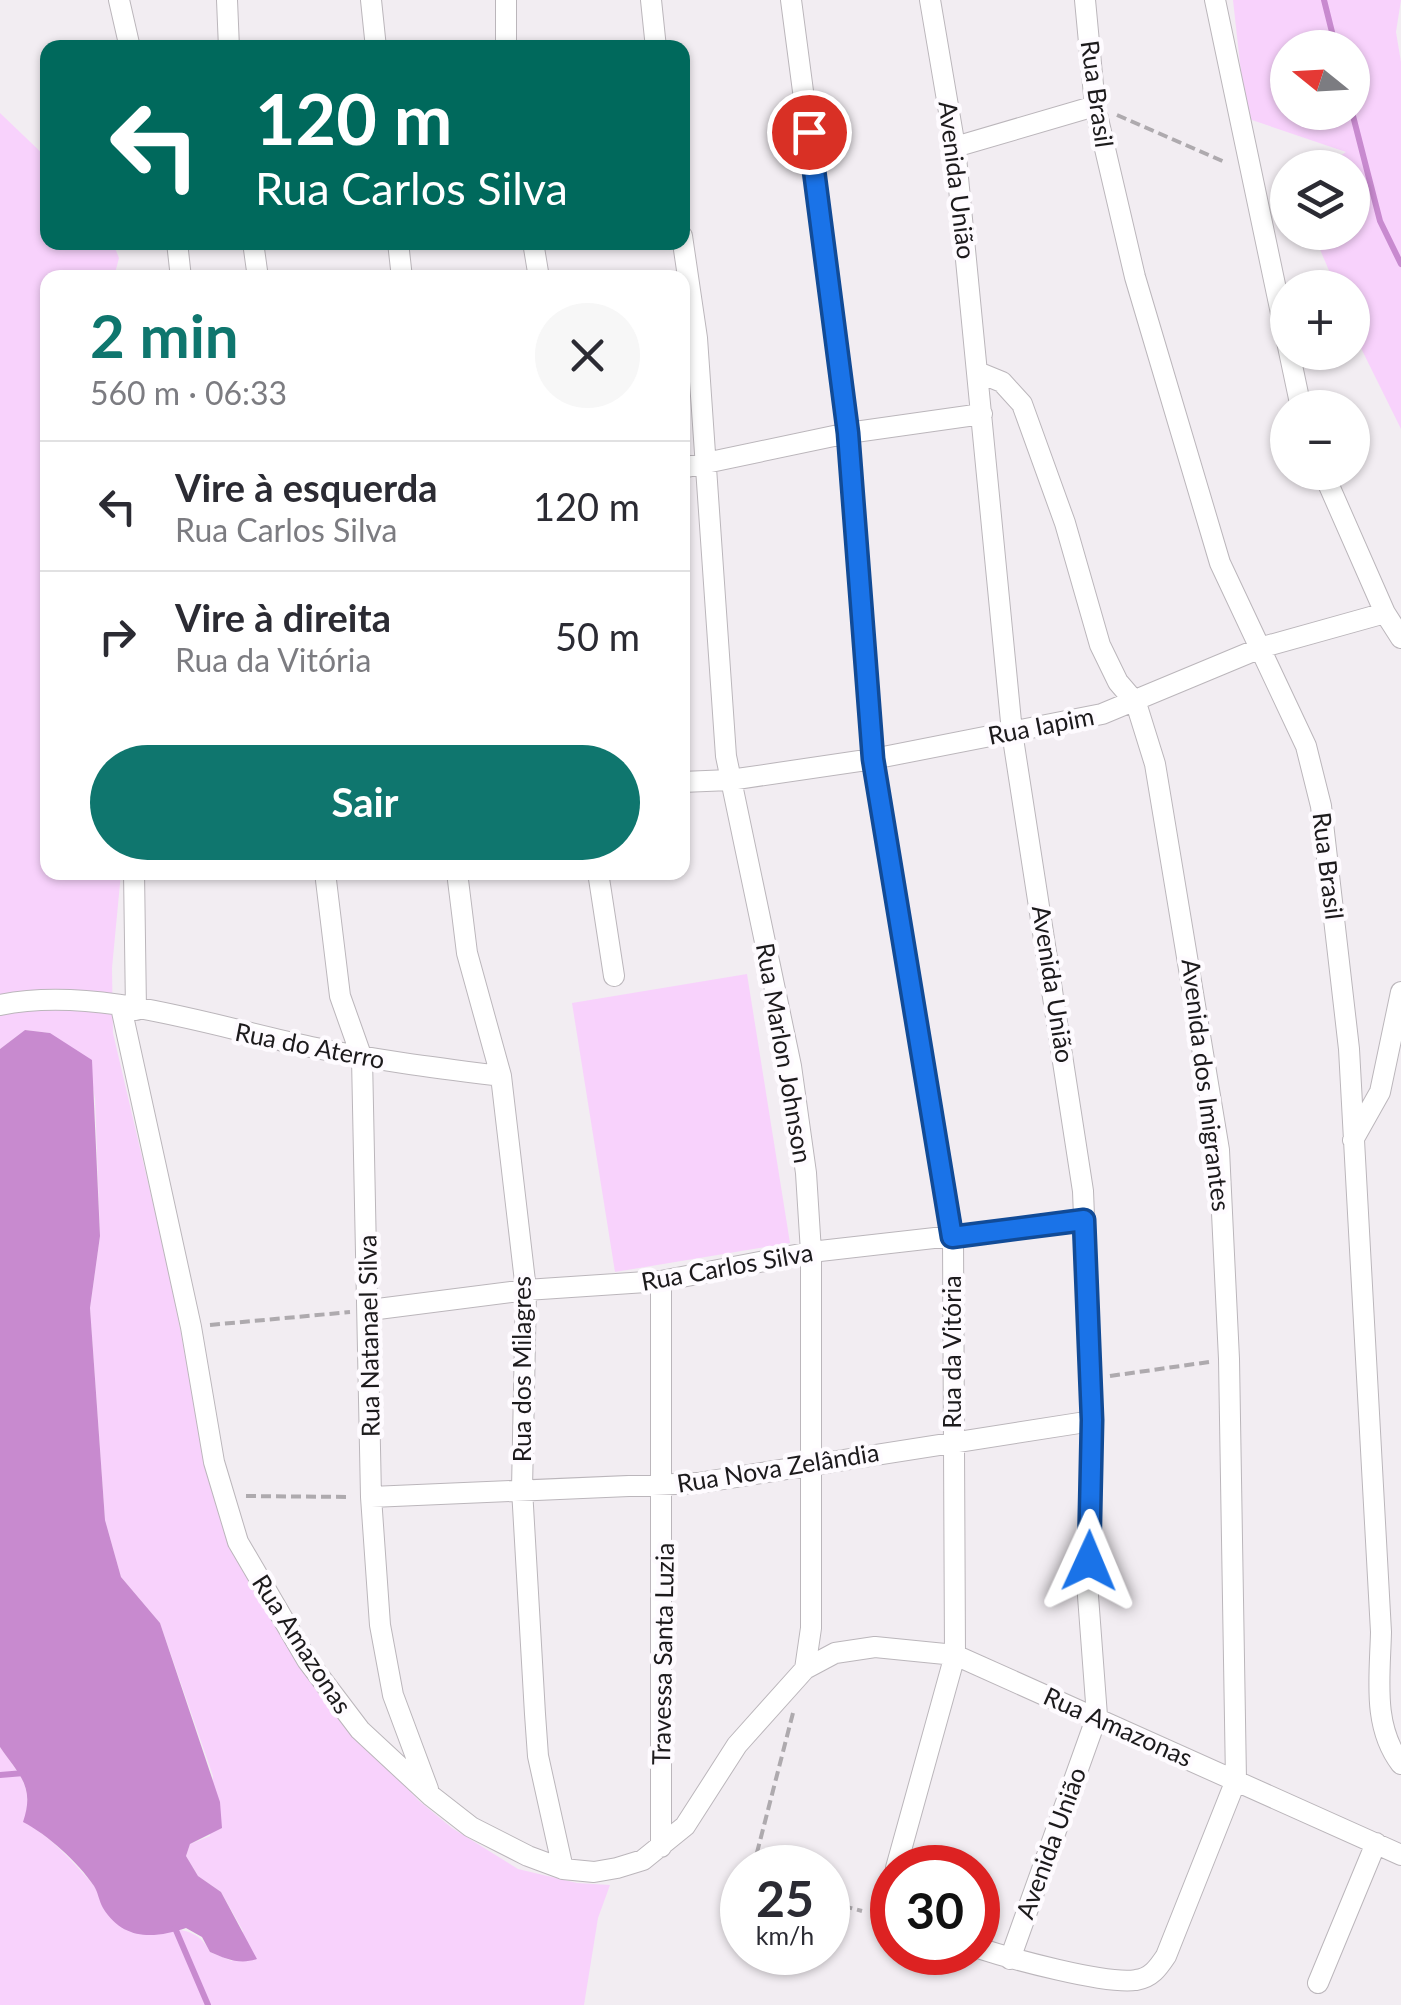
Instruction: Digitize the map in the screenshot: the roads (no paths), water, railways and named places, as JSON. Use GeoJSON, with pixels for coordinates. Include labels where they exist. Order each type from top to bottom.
{"type":"FeatureCollection","features":[{"type":"Feature","properties":{"kind":"street"},"geometry":{"type":"LineString","coordinates":[[119,0],[128,40]]}},
{"type":"Feature","properties":{"kind":"street"},"geometry":{"type":"LineString","coordinates":[[227,0],[229,40]]}},
{"type":"Feature","properties":{"kind":"street"},"geometry":{"type":"LineString","coordinates":[[371,0],[375,40]]}},
{"type":"Feature","properties":{"kind":"street"},"geometry":{"type":"LineString","coordinates":[[506,0],[506,40]]}},
{"type":"Feature","properties":{"kind":"street"},"geometry":{"type":"LineString","coordinates":[[651,0],[655,40]]}},
{"type":"Feature","properties":{"kind":"street","name":"Rua da Vitória"},"geometry":{"type":"LineString","coordinates":[[791,0],[848,433],[873,759],[952,1237],[955,1655],[902,1845]]}},
{"type":"Feature","properties":{"kind":"street","name":"Avenida União"},"geometry":{"type":"LineString","coordinates":[[930,0],[955,148],[980,373],[1012,732],[1066,1064],[1084,1220],[1092,1420],[1088,1596],[1097,1716],[1010,1959]]}},
{"type":"Feature","properties":{"kind":"street","name":"Rua Brasil"},"geometry":{"type":"LineString","coordinates":[[1085,0],[1095,106],[1135,278],[1220,563],[1263,646],[1306,746],[1321,806],[1349,1049],[1380,1632],[1380,1716],[1388,1744],[1401,1764]]}},
{"type":"Feature","properties":{"kind":"street"},"geometry":{"type":"LineString","coordinates":[[1215,0],[1298,390]]}},
{"type":"Feature","properties":{"kind":"street"},"geometry":{"type":"LineString","coordinates":[[955,148],[1095,106]]}},
{"type":"Feature","properties":{"kind":"street","name":"Rua Marlon Johnson"},"geometry":{"type":"LineString","coordinates":[[690,337],[706,465],[720,708],[730,780],[801,1123],[811,1252],[811,1628],[805,1668]]}},
{"type":"Feature","properties":{"kind":"street","name":"Avenida dos Imigrantes"},"geometry":{"type":"LineString","coordinates":[[980,373],[1002,382],[1022,404],[1065,523],[1100,644],[1118,682],[1136,703],[1163,794],[1216,1134],[1229,1358],[1236,1780],[1166,1956],[1154,1972],[1132,1981],[1010,1959]]}},
{"type":"Feature","properties":{"kind":"street"},"geometry":{"type":"LineString","coordinates":[[690,467],[848,433],[982,414]]}},
{"type":"Feature","properties":{"kind":"street"},"geometry":{"type":"LineString","coordinates":[[1331,490],[1385,613],[1401,638]]}},
{"type":"Feature","properties":{"kind":"street","name":"Rua Iapim"},"geometry":{"type":"LineString","coordinates":[[690,782],[730,780],[873,759],[1136,703],[1263,646],[1385,613]]}},
{"type":"Feature","properties":{"kind":"street","name":"Rua Amazonas"},"geometry":{"type":"LineString","coordinates":[[134,880],[128,1009],[222,1496],[238,1542],[307,1660],[360,1730],[430,1796],[500,1844],[562,1869],[617,1868],[643,1860],[685,1826],[737,1745],[805,1668],[853,1649],[892,1646],[955,1655],[1401,1855]]}},
{"type":"Feature","properties":{"kind":"street","name":"Rua Natanael Silva"},"geometry":{"type":"LineString","coordinates":[[326,880],[340,996],[362,1058],[371,1496],[385,1663],[430,1796]]}},
{"type":"Feature","properties":{"kind":"street","name":"Rua dos Milagres"},"geometry":{"type":"LineString","coordinates":[[457,880],[467,953],[501,1076],[526,1290],[522,1489],[538,1756],[562,1869]]}},
{"type":"Feature","properties":{"kind":"street"},"geometry":{"type":"LineString","coordinates":[[599,880],[614,976]]}},
{"type":"Feature","properties":{"kind":"street"},"geometry":{"type":"LineString","coordinates":[[1353,1140],[1380,1092],[1401,992]]}},
{"type":"Feature","properties":{"kind":"street"},"geometry":{"type":"LineString","coordinates":[[0,1005],[58,999],[128,1009]]}},
{"type":"Feature","properties":{"kind":"street","name":"Rua do Aterro"},"geometry":{"type":"LineString","coordinates":[[128,1009],[362,1058],[501,1076]]}},
{"type":"Feature","properties":{"kind":"street","name":"Rua Carlos Silva"},"geometry":{"type":"LineString","coordinates":[[370,1310],[526,1290],[662,1281],[811,1252],[1084,1220]]}},
{"type":"Feature","properties":{"kind":"street","name":"Travessa Santa Luzia"},"geometry":{"type":"LineString","coordinates":[[661,1847],[665,1485],[662,1281]]}},
{"type":"Feature","properties":{"kind":"street","name":"Rua Nova Zelândia"},"geometry":{"type":"LineString","coordinates":[[371,1496],[665,1485],[1092,1420]]}},
{"type":"Feature","properties":{"kind":"street"},"geometry":{"type":"LineString","coordinates":[[1318,1983],[1376,1844]]}},
{"type":"Feature","properties":{"kind":"street"},"geometry":{"type":"LineString","coordinates":[[1000,1956],[1010,1959]]}},
{"type":"Feature","properties":{"kind":"waterway"},"geometry":{"type":"LineString","coordinates":[[1324,0],[1332,30]]}},
{"type":"Feature","properties":{"kind":"waterway"},"geometry":{"type":"LineString","coordinates":[[1357,130],[1380,221],[1401,264]]}},
{"type":"Feature","properties":{"kind":"waterway"},"geometry":{"type":"LineString","coordinates":[[0,1775],[24,1773]]}},
{"type":"Feature","properties":{"kind":"waterway"},"geometry":{"type":"LineString","coordinates":[[175,1928],[208,2005]]}}]}
